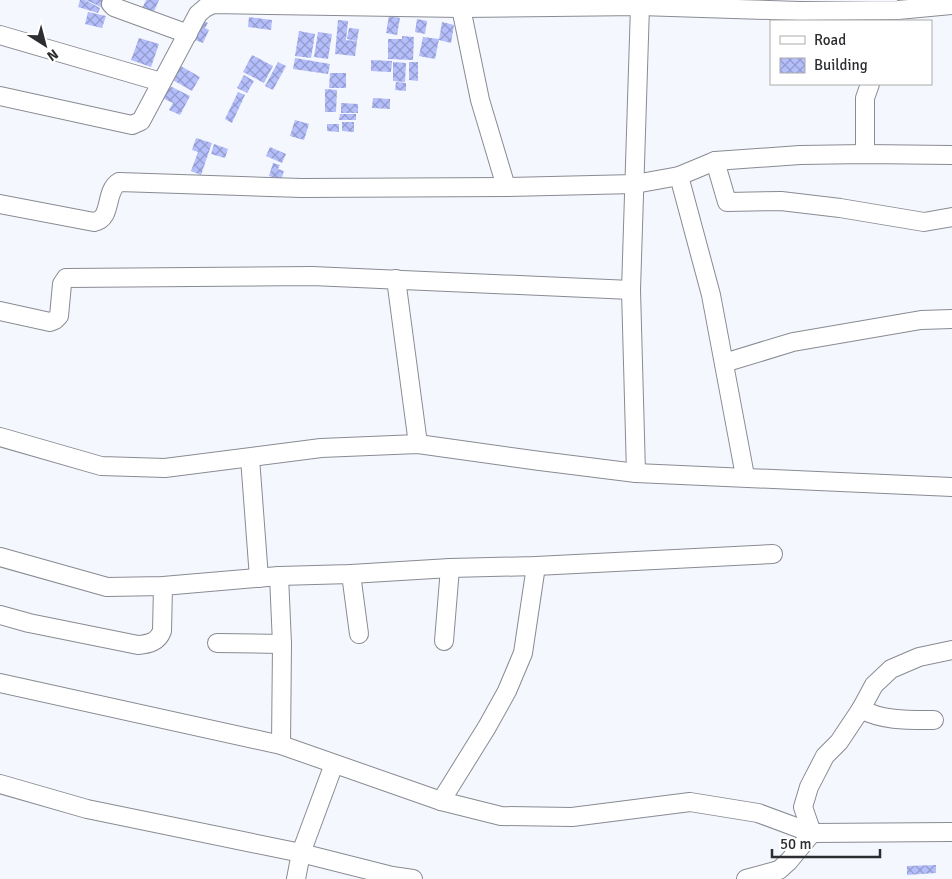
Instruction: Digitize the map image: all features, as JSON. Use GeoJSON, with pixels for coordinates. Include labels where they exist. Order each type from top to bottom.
{"type":"FeatureCollection","features":[{"type":"Feature","properties":{"kind":"street"},"geometry":{"type":"LineString","coordinates":[[113,0],[111,4],[114,7],[188,34]]}},
{"type":"Feature","properties":{"kind":"street"},"geometry":{"type":"LineString","coordinates":[[0,96],[132,124],[141,121],[198,14],[212,4],[408,3],[461,8],[640,6],[800,11],[897,10],[952,5]]}},
{"type":"Feature","properties":{"kind":"street"},"geometry":{"type":"LineString","coordinates":[[636,473],[631,290],[640,6]]}},
{"type":"Feature","properties":{"kind":"street"},"geometry":{"type":"LineString","coordinates":[[461,8],[480,100],[506,187]]}},
{"type":"Feature","properties":{"kind":"street"},"geometry":{"type":"LineString","coordinates":[[0,35],[161,82]]}},
{"type":"Feature","properties":{"kind":"street"},"geometry":{"type":"LineString","coordinates":[[865,154],[864,98],[870,85]]}},
{"type":"Feature","properties":{"kind":"street"},"geometry":{"type":"LineString","coordinates":[[0,204],[94,222],[100,221],[104,217],[112,188],[119,182],[302,188],[634,184],[679,176],[715,161],[800,155],[952,155]]}},
{"type":"Feature","properties":{"kind":"street"},"geometry":{"type":"LineString","coordinates":[[715,161],[728,202],[781,201],[840,208],[924,222],[952,217]]}},
{"type":"Feature","properties":{"kind":"street"},"geometry":{"type":"LineString","coordinates":[[679,176],[710,295],[745,476]]}},
{"type":"Feature","properties":{"kind":"street"},"geometry":{"type":"LineString","coordinates":[[0,311],[50,322],[55,320],[59,316],[62,284],[66,278],[312,276],[631,290]]}},
{"type":"Feature","properties":{"kind":"street"},"geometry":{"type":"LineString","coordinates":[[396,280],[418,444]]}},
{"type":"Feature","properties":{"kind":"street"},"geometry":{"type":"LineString","coordinates":[[724,363],[793,342],[921,320],[952,319]]}},
{"type":"Feature","properties":{"kind":"street"},"geometry":{"type":"LineString","coordinates":[[0,437],[101,466],[166,468],[321,448],[418,444],[540,462],[636,473],[952,486]]}},
{"type":"Feature","properties":{"kind":"street"},"geometry":{"type":"LineString","coordinates":[[250,458],[259,578]]}},
{"type":"Feature","properties":{"kind":"street"},"geometry":{"type":"LineString","coordinates":[[0,557],[107,587],[163,586],[279,576],[773,554]]}},
{"type":"Feature","properties":{"kind":"street"},"geometry":{"type":"LineString","coordinates":[[440,802],[507,691],[523,653],[536,566]]}},
{"type":"Feature","properties":{"kind":"street"},"geometry":{"type":"LineString","coordinates":[[444,642],[450,568]]}},
{"type":"Feature","properties":{"kind":"street"},"geometry":{"type":"LineString","coordinates":[[351,574],[359,634]]}},
{"type":"Feature","properties":{"kind":"street"},"geometry":{"type":"LineString","coordinates":[[279,576],[282,644],[281,745]]}},
{"type":"Feature","properties":{"kind":"street"},"geometry":{"type":"LineString","coordinates":[[0,615],[29,623],[129,643],[149,644],[160,636],[162,631],[163,586]]}},
{"type":"Feature","properties":{"kind":"street"},"geometry":{"type":"LineString","coordinates":[[217,643],[282,644]]}},
{"type":"Feature","properties":{"kind":"street"},"geometry":{"type":"LineString","coordinates":[[812,833],[803,807],[809,786],[825,756],[839,742],[862,709],[874,685],[891,669],[919,657],[952,650]]}},
{"type":"Feature","properties":{"kind":"street"},"geometry":{"type":"LineString","coordinates":[[0,683],[281,745],[440,802],[501,816],[572,817],[690,802],[758,813],[812,833],[952,832]]}},
{"type":"Feature","properties":{"kind":"street"},"geometry":{"type":"LineString","coordinates":[[862,709],[871,714],[891,718],[934,720]]}},
{"type":"Feature","properties":{"kind":"street"},"geometry":{"type":"LineString","coordinates":[[296,879],[300,853],[334,764]]}},
{"type":"Feature","properties":{"kind":"street"},"geometry":{"type":"LineString","coordinates":[[0,784],[87,809],[300,853],[392,876],[413,879]]}},
{"type":"Feature","properties":{"kind":"street"},"geometry":{"type":"LineString","coordinates":[[746,879],[779,870],[812,833]]}},
{"type":"Feature","properties":{"kind":"building"},"geometry":{"type":"Polygon","coordinates":[[[80,0],[85,0],[100,8],[98,13],[78,7],[80,0]]]}},
{"type":"Feature","properties":{"kind":"building"},"geometry":{"type":"Polygon","coordinates":[[[86,0],[105,0],[107,1],[103,8],[86,0]]]}},
{"type":"Feature","properties":{"kind":"building"},"geometry":{"type":"Polygon","coordinates":[[[146,0],[159,0],[152,16],[141,11],[146,0]]]}},
{"type":"Feature","properties":{"kind":"building"},"geometry":{"type":"Polygon","coordinates":[[[88,12],[106,16],[102,28],[85,24],[88,12]]]}},
{"type":"Feature","properties":{"kind":"building"},"geometry":{"type":"Polygon","coordinates":[[[389,16],[400,18],[397,35],[386,33],[389,16]]]}},
{"type":"Feature","properties":{"kind":"building"},"geometry":{"type":"Polygon","coordinates":[[[249,17],[272,20],[271,30],[248,27],[249,17]]]}},
{"type":"Feature","properties":{"kind":"building"},"geometry":{"type":"Polygon","coordinates":[[[417,19],[427,21],[425,34],[415,32],[417,19]]]}},
{"type":"Feature","properties":{"kind":"building"},"geometry":{"type":"Polygon","coordinates":[[[202,20],[208,23],[205,28],[209,30],[203,43],[193,39],[202,20]]]}},
{"type":"Feature","properties":{"kind":"building"},"geometry":{"type":"Polygon","coordinates":[[[338,20],[348,21],[346,40],[357,41],[355,56],[335,54],[338,20]]]}},
{"type":"Feature","properties":{"kind":"building"},"geometry":{"type":"Polygon","coordinates":[[[442,22],[454,25],[451,43],[439,40],[442,22]]]}},
{"type":"Feature","properties":{"kind":"building"},"geometry":{"type":"Polygon","coordinates":[[[349,28],[359,29],[357,41],[347,39],[349,28]]]}},
{"type":"Feature","properties":{"kind":"building"},"geometry":{"type":"Polygon","coordinates":[[[299,31],[315,34],[311,58],[295,56],[299,31]]]}},
{"type":"Feature","properties":{"kind":"building"},"geometry":{"type":"Polygon","coordinates":[[[318,32],[332,34],[328,59],[314,57],[318,32]]]}},
{"type":"Feature","properties":{"kind":"building"},"geometry":{"type":"Polygon","coordinates":[[[402,36],[414,37],[413,60],[388,59],[388,39],[402,39],[402,36]]]}},
{"type":"Feature","properties":{"kind":"building"},"geometry":{"type":"Polygon","coordinates":[[[423,37],[439,39],[435,59],[419,56],[423,37]]]}},
{"type":"Feature","properties":{"kind":"building"},"geometry":{"type":"Polygon","coordinates":[[[139,38],[159,44],[151,67],[131,60],[139,38]]]}},
{"type":"Feature","properties":{"kind":"building"},"geometry":{"type":"Polygon","coordinates":[[[252,55],[273,66],[264,83],[243,72],[252,55]]]}},
{"type":"Feature","properties":{"kind":"building"},"geometry":{"type":"Polygon","coordinates":[[[295,58],[330,64],[328,74],[293,69],[295,58]]]}},
{"type":"Feature","properties":{"kind":"building"},"geometry":{"type":"Polygon","coordinates":[[[371,60],[392,61],[391,72],[371,71],[371,60]]]}},
{"type":"Feature","properties":{"kind":"building"},"geometry":{"type":"Polygon","coordinates":[[[278,62],[286,66],[273,90],[265,86],[278,62]]]}},
{"type":"Feature","properties":{"kind":"building"},"geometry":{"type":"Polygon","coordinates":[[[393,62],[406,63],[405,82],[393,81],[393,62]]]}},
{"type":"Feature","properties":{"kind":"building"},"geometry":{"type":"Polygon","coordinates":[[[409,62],[418,62],[418,81],[409,80],[409,62]]]}},
{"type":"Feature","properties":{"kind":"building"},"geometry":{"type":"Polygon","coordinates":[[[179,65],[200,77],[192,91],[171,79],[179,65]]]}},
{"type":"Feature","properties":{"kind":"building"},"geometry":{"type":"Polygon","coordinates":[[[330,73],[346,73],[346,88],[329,88],[330,73]]]}},
{"type":"Feature","properties":{"kind":"building"},"geometry":{"type":"Polygon","coordinates":[[[244,75],[254,81],[247,93],[237,88],[244,75]]]}},
{"type":"Feature","properties":{"kind":"building"},"geometry":{"type":"Polygon","coordinates":[[[396,82],[406,83],[406,91],[395,90],[396,82]]]}},
{"type":"Feature","properties":{"kind":"building"},"geometry":{"type":"Polygon","coordinates":[[[166,84],[190,96],[180,115],[169,110],[173,103],[160,97],[166,84]]]}},
{"type":"Feature","properties":{"kind":"building"},"geometry":{"type":"Polygon","coordinates":[[[325,89],[337,90],[336,112],[325,112],[325,89]]]}},
{"type":"Feature","properties":{"kind":"building"},"geometry":{"type":"Polygon","coordinates":[[[238,92],[245,95],[232,123],[225,119],[238,92]]]}},
{"type":"Feature","properties":{"kind":"building"},"geometry":{"type":"Polygon","coordinates":[[[373,98],[390,99],[390,109],[372,108],[373,98]]]}},
{"type":"Feature","properties":{"kind":"building"},"geometry":{"type":"Polygon","coordinates":[[[341,103],[358,104],[358,113],[341,113],[341,103]]]}},
{"type":"Feature","properties":{"kind":"building"},"geometry":{"type":"Polygon","coordinates":[[[340,114],[356,114],[356,120],[339,120],[340,114]]]}},
{"type":"Feature","properties":{"kind":"building"},"geometry":{"type":"Polygon","coordinates":[[[295,120],[309,124],[304,140],[290,136],[295,120]]]}},
{"type":"Feature","properties":{"kind":"building"},"geometry":{"type":"Polygon","coordinates":[[[342,122],[354,122],[354,132],[342,131],[342,122]]]}},
{"type":"Feature","properties":{"kind":"building"},"geometry":{"type":"Polygon","coordinates":[[[327,124],[339,124],[339,132],[327,131],[327,124]]]}},
{"type":"Feature","properties":{"kind":"building"},"geometry":{"type":"Polygon","coordinates":[[[196,138],[212,143],[201,175],[191,171],[198,152],[192,150],[196,138]]]}},
{"type":"Feature","properties":{"kind":"building"},"geometry":{"type":"Polygon","coordinates":[[[214,144],[228,149],[225,158],[211,154],[214,144]]]}},
{"type":"Feature","properties":{"kind":"building"},"geometry":{"type":"Polygon","coordinates":[[[270,147],[286,154],[282,163],[266,156],[270,147]]]}},
{"type":"Feature","properties":{"kind":"building"},"geometry":{"type":"Polygon","coordinates":[[[273,163],[280,165],[278,169],[284,171],[281,180],[269,176],[273,163]]]}},
{"type":"Feature","properties":{"kind":"building"},"geometry":{"type":"Polygon","coordinates":[[[936,865],[936,873],[907,875],[907,866],[936,865]]]}}]}
